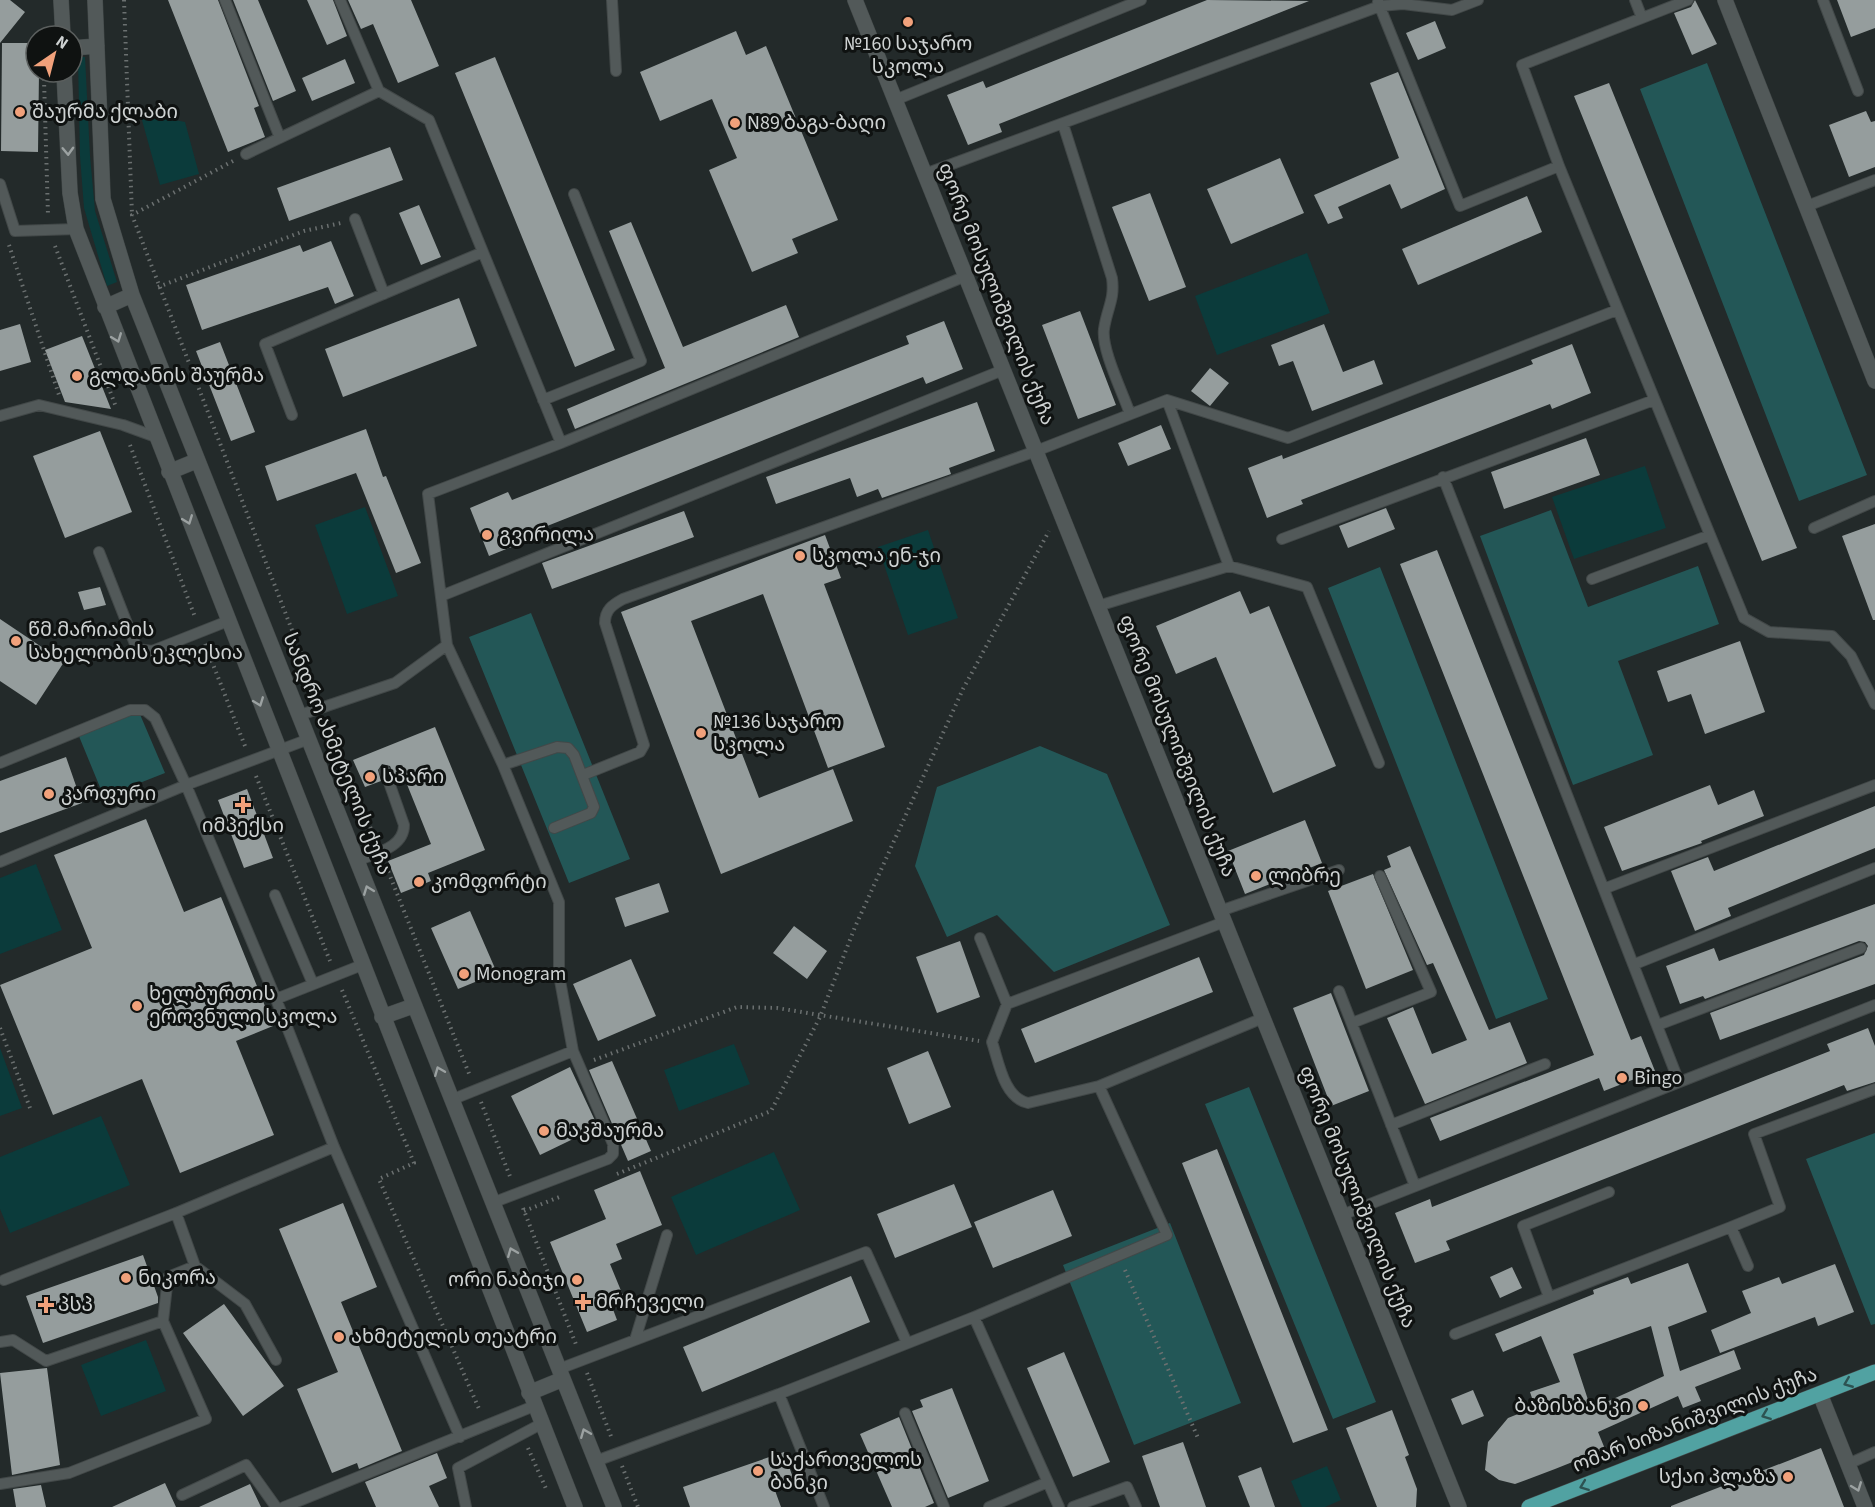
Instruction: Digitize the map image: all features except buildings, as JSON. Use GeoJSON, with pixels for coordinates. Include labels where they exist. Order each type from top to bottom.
{"type":"FeatureCollection","features":[{"type":"Feature","properties":{"kind":"main road"},"geometry":{"type":"LineString","coordinates":[[61,0],[62,24]]}},
{"type":"Feature","properties":{"kind":"main road","name":"სანდრო ახმეტელის ქუჩა"},"geometry":{"type":"LineString","coordinates":[[95,0],[103,199],[132,295],[196,461],[300,715],[413,1006],[614,1507]]}},
{"type":"Feature","properties":{"kind":"main road","name":"ფორე მოსულიშვილის ქუჩა"},"geometry":{"type":"LineString","coordinates":[[855,0],[1459,1507]]}},
{"type":"Feature","properties":{"kind":"main road"},"geometry":{"type":"LineString","coordinates":[[1725,0],[1875,381]]}},
{"type":"Feature","properties":{"kind":"main road"},"geometry":{"type":"LineString","coordinates":[[84,47],[97,46]]}},
{"type":"Feature","properties":{"kind":"main road"},"geometry":{"type":"LineString","coordinates":[[65,84],[70,193],[76,229],[575,1507]]}},
{"type":"Feature","properties":{"kind":"main road"},"geometry":{"type":"LineString","coordinates":[[105,307],[132,295]]}},
{"type":"Feature","properties":{"kind":"main road"},"geometry":{"type":"LineString","coordinates":[[169,472],[196,461]]}},
{"type":"Feature","properties":{"kind":"main road"},"geometry":{"type":"LineString","coordinates":[[382,1017],[413,1006]]}},
{"type":"Feature","properties":{"kind":"main road","name":"ომარ ხიზანიშვილის ქუჩა"},"geometry":{"type":"LineString","coordinates":[[1529,1507],[1875,1372]]}},
{"type":"Feature","properties":{"kind":"main road"},"geometry":{"type":"LineString","coordinates":[[532,1400],[561,1374]]}},
{"type":"Feature","properties":{"kind":"main road"},"geometry":{"type":"LineString","coordinates":[[1820,1394],[1865,1507]]}},
{"type":"Feature","properties":{"kind":"lane"},"geometry":{"type":"LineString","coordinates":[[225,0],[280,138]]}},
{"type":"Feature","properties":{"kind":"lane"},"geometry":{"type":"LineString","coordinates":[[340,0],[379,91],[429,120],[561,443]]}},
{"type":"Feature","properties":{"kind":"lane"},"geometry":{"type":"LineString","coordinates":[[612,0],[616,71]]}},
{"type":"Feature","properties":{"kind":"lane"},"geometry":{"type":"LineString","coordinates":[[896,100],[1141,0]]}},
{"type":"Feature","properties":{"kind":"lane"},"geometry":{"type":"LineString","coordinates":[[925,174],[1063,124],[1379,3],[1452,10],[1478,0]]}},
{"type":"Feature","properties":{"kind":"lane"},"geometry":{"type":"LineString","coordinates":[[1635,0],[1642,18]]}},
{"type":"Feature","properties":{"kind":"lane"},"geometry":{"type":"LineString","coordinates":[[1688,0],[1522,65],[1559,166],[1744,618],[1769,632],[1832,636],[1851,656],[1875,704]]}},
{"type":"Feature","properties":{"kind":"lane"},"geometry":{"type":"LineString","coordinates":[[1823,0],[1858,91]]}},
{"type":"Feature","properties":{"kind":"lane"},"geometry":{"type":"LineString","coordinates":[[1379,3],[1460,206],[1559,166]]}},
{"type":"Feature","properties":{"kind":"lane"},"geometry":{"type":"LineString","coordinates":[[246,154],[379,91]]}},
{"type":"Feature","properties":{"kind":"lane"},"geometry":{"type":"LineString","coordinates":[[1063,124],[1112,278],[1114,295],[1103,330],[1105,344],[1130,414]]}},
{"type":"Feature","properties":{"kind":"lane"},"geometry":{"type":"LineString","coordinates":[[1807,206],[1875,180]]}},
{"type":"Feature","properties":{"kind":"lane"},"geometry":{"type":"LineString","coordinates":[[0,184],[5,215],[15,231],[76,229]]}},
{"type":"Feature","properties":{"kind":"lane"},"geometry":{"type":"LineString","coordinates":[[543,400],[641,361],[574,194]]}},
{"type":"Feature","properties":{"kind":"lane"},"geometry":{"type":"LineString","coordinates":[[356,219],[384,294]]}},
{"type":"Feature","properties":{"kind":"lane"},"geometry":{"type":"LineString","coordinates":[[292,415],[265,344],[483,252]]}},
{"type":"Feature","properties":{"kind":"lane"},"geometry":{"type":"LineString","coordinates":[[492,1203],[600,1162],[613,1154],[613,1144],[573,1051],[559,975],[559,902],[503,765],[447,645],[428,494],[561,443],[966,276]]}},
{"type":"Feature","properties":{"kind":"lane"},"geometry":{"type":"LineString","coordinates":[[583,775],[640,752],[644,745],[607,634],[605,615],[611,606],[623,599],[1036,451],[1167,400],[1288,438],[1617,310]]}},
{"type":"Feature","properties":{"kind":"lane"},"geometry":{"type":"LineString","coordinates":[[441,596],[1004,370]]}},
{"type":"Feature","properties":{"kind":"lane"},"geometry":{"type":"LineString","coordinates":[[1167,400],[1229,566]]}},
{"type":"Feature","properties":{"kind":"lane"},"geometry":{"type":"LineString","coordinates":[[1282,539],[1654,400]]}},
{"type":"Feature","properties":{"kind":"lane"},"geometry":{"type":"LineString","coordinates":[[0,416],[39,405],[123,425],[156,437]]}},
{"type":"Feature","properties":{"kind":"lane"},"geometry":{"type":"LineString","coordinates":[[1443,477],[1606,888],[1680,1082]]}},
{"type":"Feature","properties":{"kind":"lane"},"geometry":{"type":"LineString","coordinates":[[1814,528],[1875,501]]}},
{"type":"Feature","properties":{"kind":"lane"},"geometry":{"type":"LineString","coordinates":[[1592,579],[1710,535]]}},
{"type":"Feature","properties":{"kind":"lane"},"geometry":{"type":"LineString","coordinates":[[99,552],[136,649],[152,651],[228,621]]}},
{"type":"Feature","properties":{"kind":"lane"},"geometry":{"type":"LineString","coordinates":[[1098,606],[1229,566],[1307,587],[1379,763]]}},
{"type":"Feature","properties":{"kind":"lane"},"geometry":{"type":"LineString","coordinates":[[300,715],[395,683],[447,645]]}},
{"type":"Feature","properties":{"kind":"lane"},"geometry":{"type":"LineString","coordinates":[[0,763],[130,711],[145,710],[155,718],[186,785],[276,999],[334,1147],[460,1437]]}},
{"type":"Feature","properties":{"kind":"lane"},"geometry":{"type":"LineString","coordinates":[[0,862],[186,785],[309,739]]}},
{"type":"Feature","properties":{"kind":"lane"},"geometry":{"type":"LineString","coordinates":[[503,765],[557,747],[568,748],[583,775],[594,807],[591,813],[554,828]]}},
{"type":"Feature","properties":{"kind":"lane"},"geometry":{"type":"LineString","coordinates":[[357,861],[399,842],[404,835],[404,825],[385,771]]}},
{"type":"Feature","properties":{"kind":"lane"},"geometry":{"type":"LineString","coordinates":[[1606,888],[1875,785]]}},
{"type":"Feature","properties":{"kind":"lane"},"geometry":{"type":"LineString","coordinates":[[1635,964],[1875,868]]}},
{"type":"Feature","properties":{"kind":"lane"},"geometry":{"type":"LineString","coordinates":[[1007,1004],[1339,870]]}},
{"type":"Feature","properties":{"kind":"lane"},"geometry":{"type":"LineString","coordinates":[[1352,1023],[1431,992],[1380,876]]}},
{"type":"Feature","properties":{"kind":"lane"},"geometry":{"type":"LineString","coordinates":[[275,896],[313,984]]}},
{"type":"Feature","properties":{"kind":"lane"},"geometry":{"type":"LineString","coordinates":[[980,938],[1007,1004],[992,1042],[1010,1093],[1019,1101],[1028,1103],[1099,1086],[1263,1018]]}},
{"type":"Feature","properties":{"kind":"lane"},"geometry":{"type":"LineString","coordinates":[[1658,1025],[1862,948]]}},
{"type":"Feature","properties":{"kind":"lane"},"geometry":{"type":"LineString","coordinates":[[276,999],[363,965]]}},
{"type":"Feature","properties":{"kind":"lane"},"geometry":{"type":"LineString","coordinates":[[1340,991],[1415,1186]]}},
{"type":"Feature","properties":{"kind":"lane"},"geometry":{"type":"LineString","coordinates":[[1342,1215],[1875,1005]]}},
{"type":"Feature","properties":{"kind":"lane"},"geometry":{"type":"LineString","coordinates":[[451,1100],[573,1051]]}},
{"type":"Feature","properties":{"kind":"lane"},"geometry":{"type":"LineString","coordinates":[[1391,1125],[1545,1064]]}},
{"type":"Feature","properties":{"kind":"lane"},"geometry":{"type":"LineString","coordinates":[[596,1461],[779,1394],[974,1317],[1167,1235],[1099,1086]]}},
{"type":"Feature","properties":{"kind":"lane"},"geometry":{"type":"LineString","coordinates":[[1455,1334],[1780,1207],[1754,1134],[1875,1089]]}},
{"type":"Feature","properties":{"kind":"lane"},"geometry":{"type":"LineString","coordinates":[[0,1292],[2,1276],[176,1213],[334,1147]]}},
{"type":"Feature","properties":{"kind":"lane"},"geometry":{"type":"LineString","coordinates":[[1549,1297],[1523,1226],[1609,1192]]}},
{"type":"Feature","properties":{"kind":"lane"},"geometry":{"type":"LineString","coordinates":[[176,1213],[195,1266],[245,1304],[276,1360]]}},
{"type":"Feature","properties":{"kind":"lane"},"geometry":{"type":"LineString","coordinates":[[1731,1227],[1748,1266]]}},
{"type":"Feature","properties":{"kind":"lane"},"geometry":{"type":"LineString","coordinates":[[635,1340],[667,1235]]}},
{"type":"Feature","properties":{"kind":"lane"},"geometry":{"type":"LineString","coordinates":[[561,1374],[582,1360],[866,1252],[907,1343]]}},
{"type":"Feature","properties":{"kind":"lane"},"geometry":{"type":"LineString","coordinates":[[0,1485],[69,1473],[206,1419],[163,1322],[168,1276],[195,1266]]}},
{"type":"Feature","properties":{"kind":"lane"},"geometry":{"type":"LineString","coordinates":[[974,1317],[1059,1507]]}},
{"type":"Feature","properties":{"kind":"lane"},"geometry":{"type":"LineString","coordinates":[[0,1342],[13,1340],[46,1361],[163,1322]]}},
{"type":"Feature","properties":{"kind":"lane"},"geometry":{"type":"LineString","coordinates":[[779,1394],[824,1507]]}},
{"type":"Feature","properties":{"kind":"lane"},"geometry":{"type":"LineString","coordinates":[[284,1507],[487,1426],[532,1400]]}},
{"type":"Feature","properties":{"kind":"lane"},"geometry":{"type":"LineString","coordinates":[[905,1413],[944,1507]]}},
{"type":"Feature","properties":{"kind":"lane"},"geometry":{"type":"LineString","coordinates":[[466,1507],[458,1468],[541,1424]]}},
{"type":"Feature","properties":{"kind":"lane"},"geometry":{"type":"LineString","coordinates":[[1848,1464],[1875,1452]]}},
{"type":"Feature","properties":{"kind":"lane"},"geometry":{"type":"LineString","coordinates":[[182,1495],[246,1465],[276,1507]]}},
{"type":"Feature","properties":{"kind":"lane"},"geometry":{"type":"LineString","coordinates":[[989,1507],[1048,1482]]}},
{"type":"Feature","properties":{"kind":"lane"},"geometry":{"type":"LineString","coordinates":[[1073,1507],[1127,1487],[1136,1507]]}},
{"type":"Feature","properties":{"kind":"path"},"geometry":{"type":"LineString","coordinates":[[124,0],[132,215],[322,708],[524,1211],[638,1507]]}},
{"type":"Feature","properties":{"kind":"path"},"geometry":{"type":"LineString","coordinates":[[44,84],[49,230],[250,760],[335,975],[414,1162],[380,1179],[487,1426]]}},
{"type":"Feature","properties":{"kind":"path"},"geometry":{"type":"LineString","coordinates":[[132,215],[246,154]]}},
{"type":"Feature","properties":{"kind":"path"},"geometry":{"type":"LineString","coordinates":[[158,287],[304,231],[356,219]]}},
{"type":"Feature","properties":{"kind":"path"},"geometry":{"type":"LineString","coordinates":[[15,231],[9,244],[63,409]]}},
{"type":"Feature","properties":{"kind":"path"},"geometry":{"type":"LineString","coordinates":[[610,1177],[771,1112],[820,1017],[855,927],[963,689],[1060,512]]}},
{"type":"Feature","properties":{"kind":"path"},"geometry":{"type":"LineString","coordinates":[[580,1066],[737,1007],[777,1008],[820,1017],[992,1042]]}},
{"type":"Feature","properties":{"kind":"path"},"geometry":{"type":"LineString","coordinates":[[0,1028],[30,1108]]}},
{"type":"Feature","properties":{"kind":"path"},"geometry":{"type":"LineString","coordinates":[[524,1211],[567,1194]]}},
{"type":"Feature","properties":{"kind":"path"},"geometry":{"type":"LineString","coordinates":[[1119,1255],[1198,1438]]}},
{"type":"Feature","properties":{"kind":"path"},"geometry":{"type":"LineString","coordinates":[[522,1434],[549,1497]]}},
{"type":"Feature","properties":{"kind":"shaded area"},"geometry":{"type":"Polygon","coordinates":[[[85,57],[95,211],[117,282],[107,286],[84,208],[79,84],[84,84],[85,57]]]}},
{"type":"Feature","properties":{"kind":"shaded area"},"geometry":{"type":"Polygon","coordinates":[[[1707,63],[1867,475],[1799,501],[1640,89],[1707,63]]]}},
{"type":"Feature","properties":{"kind":"shaded area"},"geometry":{"type":"Polygon","coordinates":[[[140,113],[185,122],[199,174],[160,185],[140,113]]]}},
{"type":"Feature","properties":{"kind":"shaded area"},"geometry":{"type":"Polygon","coordinates":[[[1307,253],[1330,313],[1217,355],[1195,296],[1307,253]]]}},
{"type":"Feature","properties":{"kind":"shaded area"},"geometry":{"type":"Polygon","coordinates":[[[1645,466],[1666,528],[1574,559],[1552,497],[1645,466]]]}},
{"type":"Feature","properties":{"kind":"shaded area"},"geometry":{"type":"Polygon","coordinates":[[[365,507],[398,596],[347,614],[315,525],[365,507]]]}},
{"type":"Feature","properties":{"kind":"shaded area"},"geometry":{"type":"Polygon","coordinates":[[[1551,510],[1588,607],[1698,566],[1719,624],[1618,661],[1653,755],[1573,785],[1480,536],[1551,510]]]}},
{"type":"Feature","properties":{"kind":"shaded area"},"geometry":{"type":"Polygon","coordinates":[[[928,530],[958,618],[908,635],[878,547],[928,530]]]}},
{"type":"Feature","properties":{"kind":"shaded area"},"geometry":{"type":"Polygon","coordinates":[[[1380,567],[1548,999],[1496,1019],[1328,588],[1380,567]]]}},
{"type":"Feature","properties":{"kind":"shaded area"},"geometry":{"type":"Polygon","coordinates":[[[531,613],[630,859],[569,883],[469,637],[531,613]]]}},
{"type":"Feature","properties":{"kind":"shaded area"},"geometry":{"type":"Polygon","coordinates":[[[136,705],[165,773],[104,797],[76,729],[136,705]]]}},
{"type":"Feature","properties":{"kind":"shaded area"},"geometry":{"type":"Polygon","coordinates":[[[1040,746],[1107,774],[1170,925],[1054,972],[997,915],[947,937],[915,866],[937,787],[1040,746]]]}},
{"type":"Feature","properties":{"kind":"shaded area"},"geometry":{"type":"Polygon","coordinates":[[[36,864],[62,930],[0,954],[0,878],[36,864]]]}},
{"type":"Feature","properties":{"kind":"shaded area"},"geometry":{"type":"Polygon","coordinates":[[[734,1044],[750,1084],[679,1111],[664,1070],[734,1044]]]}},
{"type":"Feature","properties":{"kind":"shaded area"},"geometry":{"type":"Polygon","coordinates":[[[0,1048],[22,1108],[0,1116],[0,1048]]]}},
{"type":"Feature","properties":{"kind":"shaded area"},"geometry":{"type":"Polygon","coordinates":[[[1249,1087],[1376,1402],[1333,1419],[1205,1104],[1249,1087]]]}},
{"type":"Feature","properties":{"kind":"shaded area"},"geometry":{"type":"Polygon","coordinates":[[[101,1116],[130,1185],[10,1233],[0,1209],[0,1157],[101,1116]]]}},
{"type":"Feature","properties":{"kind":"shaded area"},"geometry":{"type":"Polygon","coordinates":[[[1875,1133],[1875,1324],[1871,1325],[1806,1159],[1875,1133]]]}},
{"type":"Feature","properties":{"kind":"shaded area"},"geometry":{"type":"Polygon","coordinates":[[[774,1152],[800,1210],[696,1255],[671,1197],[774,1152]]]}},
{"type":"Feature","properties":{"kind":"shaded area"},"geometry":{"type":"Polygon","coordinates":[[[1170,1223],[1241,1403],[1134,1445],[1063,1265],[1170,1223]]]}},
{"type":"Feature","properties":{"kind":"shaded area"},"geometry":{"type":"Polygon","coordinates":[[[146,1340],[166,1391],[101,1416],[81,1365],[146,1340]]]}},
{"type":"Feature","properties":{"kind":"shaded area"},"geometry":{"type":"Polygon","coordinates":[[[1327,1466],[1341,1500],[1325,1507],[1302,1507],[1291,1481],[1327,1466]]]}},
{"type":"Feature","properties":{"kind":"place","name":"№160 საჯარო სკოლა"},"geometry":{"type":"Point","coordinates":[908,22]}},
{"type":"Feature","properties":{"kind":"place","name":"შაურმა ქლაბი"},"geometry":{"type":"Point","coordinates":[20,112]}},
{"type":"Feature","properties":{"kind":"place","name":"N89 ბაგა-ბაღი"},"geometry":{"type":"Point","coordinates":[735,123]}},
{"type":"Feature","properties":{"kind":"place","name":"გლდანის შაურმა"},"geometry":{"type":"Point","coordinates":[77,376]}},
{"type":"Feature","properties":{"kind":"place","name":"გვირილა"},"geometry":{"type":"Point","coordinates":[487,535]}},
{"type":"Feature","properties":{"kind":"place","name":"სკოლა ენ-ჯი"},"geometry":{"type":"Point","coordinates":[800,556]}},
{"type":"Feature","properties":{"kind":"place","name":"წმ.მარიამის სახელობის ეკლესია"},"geometry":{"type":"Point","coordinates":[16,641]}},
{"type":"Feature","properties":{"kind":"place","name":"№136 საჯარო სკოლა"},"geometry":{"type":"Point","coordinates":[701,733]}},
{"type":"Feature","properties":{"kind":"place","name":"სპარი"},"geometry":{"type":"Point","coordinates":[370,777]}},
{"type":"Feature","properties":{"kind":"place","name":"კარფური"},"geometry":{"type":"Point","coordinates":[49,794]}},
{"type":"Feature","properties":{"kind":"place","name":"იმპექსი"},"geometry":{"type":"Point","coordinates":[243,805]}},
{"type":"Feature","properties":{"kind":"place","name":"ლიბრე"},"geometry":{"type":"Point","coordinates":[1256,876]}},
{"type":"Feature","properties":{"kind":"place","name":"კომფორტი"},"geometry":{"type":"Point","coordinates":[419,882]}},
{"type":"Feature","properties":{"kind":"place","name":"Monogram"},"geometry":{"type":"Point","coordinates":[464,974]}},
{"type":"Feature","properties":{"kind":"place","name":"ხელბურთის ეროვნული სკოლა"},"geometry":{"type":"Point","coordinates":[137,1006]}},
{"type":"Feature","properties":{"kind":"place","name":"Bingo"},"geometry":{"type":"Point","coordinates":[1622,1078]}},
{"type":"Feature","properties":{"kind":"place","name":"მაკშაურმა"},"geometry":{"type":"Point","coordinates":[544,1131]}},
{"type":"Feature","properties":{"kind":"place","name":"ნიკორა"},"geometry":{"type":"Point","coordinates":[126,1278]}},
{"type":"Feature","properties":{"kind":"place","name":"ორი ნაბიჯი"},"geometry":{"type":"Point","coordinates":[577,1280]}},
{"type":"Feature","properties":{"kind":"place","name":"მრჩეველი"},"geometry":{"type":"Point","coordinates":[583,1302]}},
{"type":"Feature","properties":{"kind":"place","name":"პსპ"},"geometry":{"type":"Point","coordinates":[46,1305]}},
{"type":"Feature","properties":{"kind":"place","name":"ახმეტელის თეატრი"},"geometry":{"type":"Point","coordinates":[339,1337]}},
{"type":"Feature","properties":{"kind":"place","name":"ბაზისბანკი"},"geometry":{"type":"Point","coordinates":[1643,1406]}},
{"type":"Feature","properties":{"kind":"place","name":"საქართველოს ბანკი"},"geometry":{"type":"Point","coordinates":[758,1471]}},
{"type":"Feature","properties":{"kind":"place","name":"სქაი პლაზა"},"geometry":{"type":"Point","coordinates":[1788,1477]}}]}
